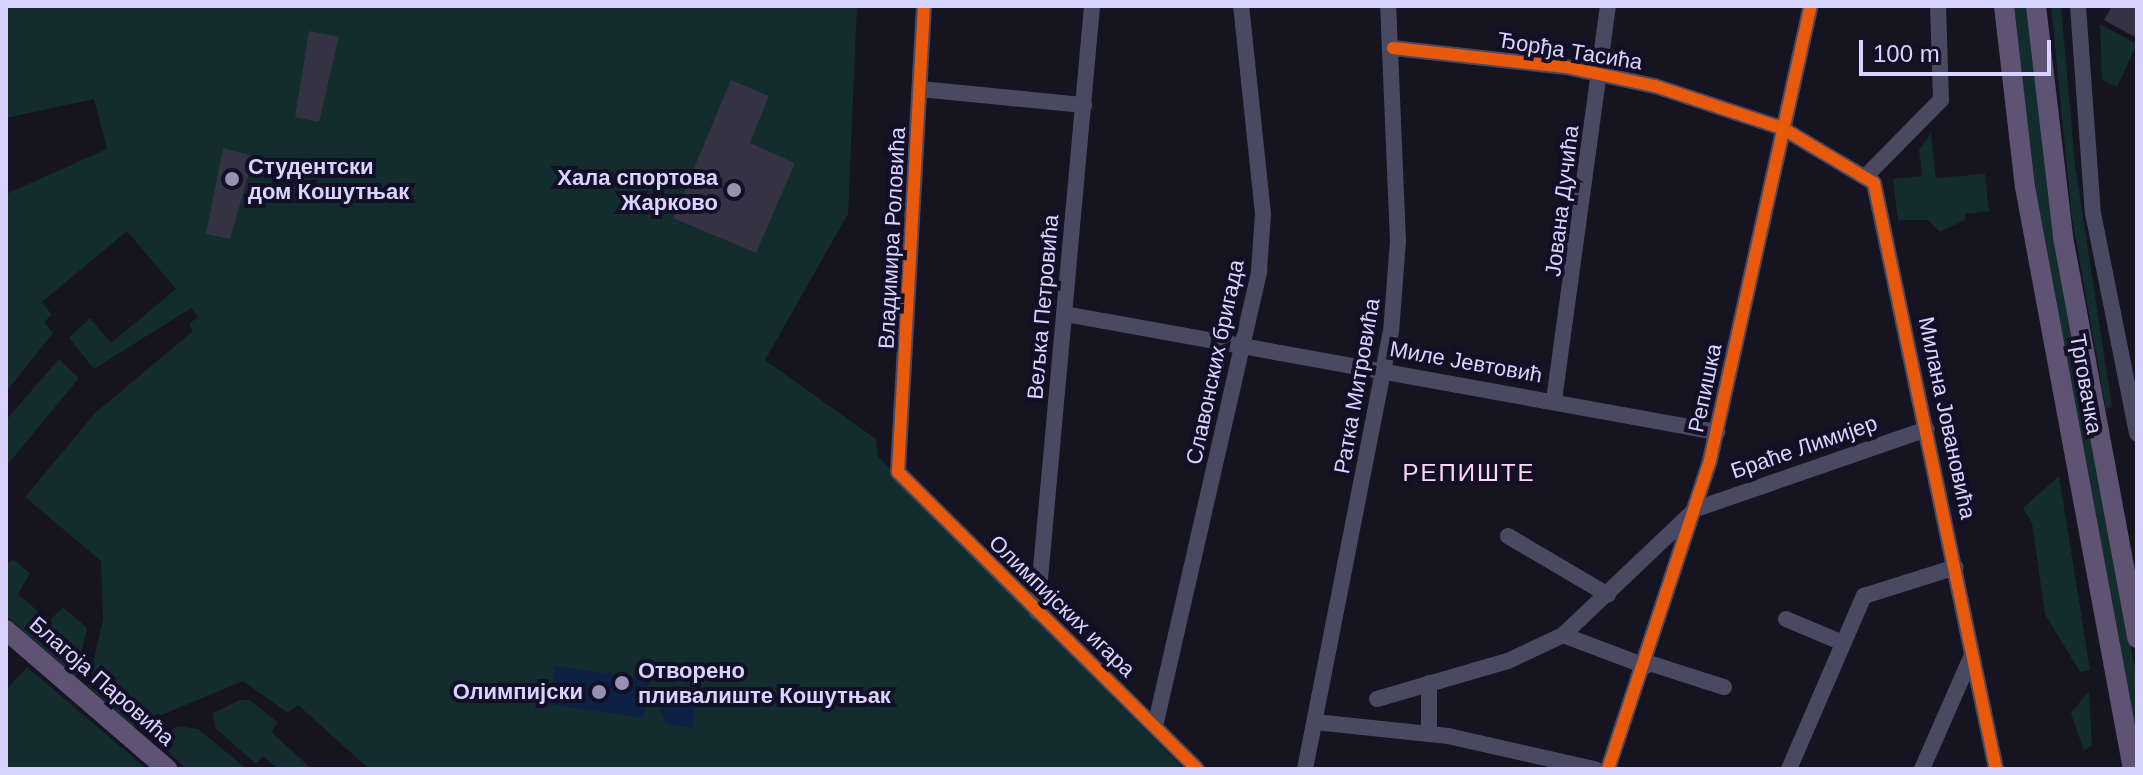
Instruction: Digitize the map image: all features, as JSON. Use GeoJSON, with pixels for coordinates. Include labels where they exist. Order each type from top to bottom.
{"type":"FeatureCollection","features":[{"type":"Feature","properties":{"kind":"main road","name":"Трговачка"},"geometry":{"type":"LineString","coordinates":[[2004,6],[2025,187],[2133,769]]}},
{"type":"Feature","properties":{"kind":"main road","name":"Трговачка"},"geometry":{"type":"LineString","coordinates":[[2036,6],[2061,223],[2137,638]]}},
{"type":"Feature","properties":{"kind":"main road","name":"Благоја Паровића"},"geometry":{"type":"LineString","coordinates":[[6,630],[167,769]]}},
{"type":"Feature","properties":{"kind":"street","name":"Владимира Роловића"},"geometry":{"type":"LineString","coordinates":[[898,472],[924,6]]}},
{"type":"Feature","properties":{"kind":"street","name":"Вељка Петровића"},"geometry":{"type":"LineString","coordinates":[[1037,612],[1092,6]]}},
{"type":"Feature","properties":{"kind":"street","name":"Славонских бригада"},"geometry":{"type":"LineString","coordinates":[[1156,722],[1246,344],[1263,214],[1241,6]]}},
{"type":"Feature","properties":{"kind":"street","name":"Ратка Митровића"},"geometry":{"type":"LineString","coordinates":[[1305,769],[1385,370],[1398,257],[1393,48],[1388,6]]}},
{"type":"Feature","properties":{"kind":"street","name":"Јована Дучића"},"geometry":{"type":"LineString","coordinates":[[1554,400],[1608,6]]}},
{"type":"Feature","properties":{"kind":"street","name":"Репишка"},"geometry":{"type":"LineString","coordinates":[[1608,769],[1646,664],[1696,509],[1717,432],[1811,6]]}},
{"type":"Feature","properties":{"kind":"street"},"geometry":{"type":"LineString","coordinates":[[1782,128],[1867,175],[1941,100],[1938,6]]}},
{"type":"Feature","properties":{"kind":"street","name":"Трговачка"},"geometry":{"type":"LineString","coordinates":[[2078,6],[2093,213],[2137,434]]}},
{"type":"Feature","properties":{"kind":"street","name":"Ђорђа Тасића"},"geometry":{"type":"LineString","coordinates":[[1393,48],[1601,72],[1782,128]]}},
{"type":"Feature","properties":{"kind":"street"},"geometry":{"type":"LineString","coordinates":[[920,89],[1084,105]]}},
{"type":"Feature","properties":{"kind":"street","name":"Милана Јовановића"},"geometry":{"type":"LineString","coordinates":[[1867,175],[1881,200],[1996,769]]}},
{"type":"Feature","properties":{"kind":"street","name":"Миле Јевтовић"},"geometry":{"type":"LineString","coordinates":[[1065,314],[1246,344],[1717,432]]}},
{"type":"Feature","properties":{"kind":"street","name":"Браће Лимијер"},"geometry":{"type":"LineString","coordinates":[[1696,509],[1927,429]]}},
{"type":"Feature","properties":{"kind":"street","name":"Олимпијских игара"},"geometry":{"type":"LineString","coordinates":[[898,472],[1037,612],[1156,722],[1197,769]]}},
{"type":"Feature","properties":{"kind":"street"},"geometry":{"type":"LineString","coordinates":[[1377,699],[1508,661],[1563,635],[1696,509]]}},
{"type":"Feature","properties":{"kind":"street"},"geometry":{"type":"LineString","coordinates":[[1508,536],[1608,595]]}},
{"type":"Feature","properties":{"kind":"street"},"geometry":{"type":"LineString","coordinates":[[1789,769],[1864,596],[1956,567]]}},
{"type":"Feature","properties":{"kind":"street"},"geometry":{"type":"LineString","coordinates":[[1786,619],[1843,643]]}},
{"type":"Feature","properties":{"kind":"street"},"geometry":{"type":"LineString","coordinates":[[1563,635],[1724,687]]}},
{"type":"Feature","properties":{"kind":"street"},"geometry":{"type":"LineString","coordinates":[[1922,769],[1972,655]]}},
{"type":"Feature","properties":{"kind":"street"},"geometry":{"type":"LineString","coordinates":[[1429,683],[1429,734]]}},
{"type":"Feature","properties":{"kind":"street"},"geometry":{"type":"LineString","coordinates":[[1954,697],[1981,695]]}},
{"type":"Feature","properties":{"kind":"street"},"geometry":{"type":"LineString","coordinates":[[1315,722],[1429,734],[1595,769]]}},
{"type":"Feature","properties":{"kind":"green space"},"geometry":{"type":"Polygon","coordinates":[[[6,6],[857,6],[848,214],[765,360],[876,439],[878,456],[927,509],[1184,769],[369,769],[298,705],[288,713],[243,681],[133,727],[88,686],[103,619],[101,561],[25,497],[95,413],[193,331],[189,324],[198,317],[191,308],[94,369],[69,338],[90,318],[111,343],[176,289],[127,231],[42,302],[52,315],[44,322],[53,333],[6,392],[6,194],[107,149],[94,99],[6,118],[6,6]]]}},
{"type":"Feature","properties":{"kind":"green space"},"geometry":{"type":"Polygon","coordinates":[[[2012,6],[2029,6],[2054,227],[2137,679],[2137,753],[2038,221],[2012,6]]]}},
{"type":"Feature","properties":{"kind":"green space"},"geometry":{"type":"Polygon","coordinates":[[[2051,6],[2061,6],[2075,164],[2112,407],[2106,409],[2072,218],[2051,6]]]}},
{"type":"Feature","properties":{"kind":"green space"},"geometry":{"type":"Polygon","coordinates":[[[2100,24],[2137,44],[2117,87],[2102,80],[2100,24]]]}},
{"type":"Feature","properties":{"kind":"green space"},"geometry":{"type":"Polygon","coordinates":[[[1931,133],[1936,178],[1985,174],[1989,211],[1965,214],[1965,220],[1940,232],[1928,220],[1898,220],[1893,179],[1922,176],[1919,150],[1931,133]]]}},
{"type":"Feature","properties":{"kind":"green space"},"geometry":{"type":"Polygon","coordinates":[[[59,359],[79,378],[8,464],[6,420],[59,359]]]}},
{"type":"Feature","properties":{"kind":"green space"},"geometry":{"type":"Polygon","coordinates":[[[2059,476],[2090,670],[2080,672],[2045,614],[2032,523],[2023,508],[2059,476]]]}},
{"type":"Feature","properties":{"kind":"green space"},"geometry":{"type":"Polygon","coordinates":[[[14,560],[30,573],[18,594],[49,621],[63,607],[87,628],[76,677],[6,616],[6,563],[14,560]]]}},
{"type":"Feature","properties":{"kind":"green space"},"geometry":{"type":"Polygon","coordinates":[[[27,667],[147,769],[6,769],[6,690],[27,667]]]}},
{"type":"Feature","properties":{"kind":"green space"},"geometry":{"type":"Polygon","coordinates":[[[2089,691],[2092,745],[2084,751],[2071,713],[2089,691]]]}},
{"type":"Feature","properties":{"kind":"green space"},"geometry":{"type":"Polygon","coordinates":[[[240,700],[250,700],[278,723],[271,732],[312,769],[278,769],[263,756],[256,764],[215,728],[213,713],[240,700]]]}},
{"type":"Feature","properties":{"kind":"green space"},"geometry":{"type":"Polygon","coordinates":[[[178,726],[198,729],[247,769],[186,769],[156,739],[178,726]]]}},
{"type":"Feature","properties":{"kind":"water","name":"Олимпијски"},"geometry":{"type":"Polygon","coordinates":[[[555,666],[649,679],[644,718],[550,705],[555,666]]]}},
{"type":"Feature","properties":{"kind":"water"},"geometry":{"type":"Polygon","coordinates":[[[673,685],[697,690],[692,728],[666,724],[660,710],[673,685]]]}},
{"type":"Feature","properties":{"kind":"building"},"geometry":{"type":"Polygon","coordinates":[[[2112,6],[2137,6],[2137,38],[2104,20],[2112,6]]]}},
{"type":"Feature","properties":{"kind":"building","name":"Студентски дом Кошутњак"},"geometry":{"type":"Polygon","coordinates":[[[309,31],[339,37],[319,122],[295,117],[309,31]]]}},
{"type":"Feature","properties":{"kind":"building","name":"Хала спортова Жарково"},"geometry":{"type":"Polygon","coordinates":[[[731,80],[769,96],[750,143],[795,163],[756,253],[673,218],[731,80]]]}},
{"type":"Feature","properties":{"kind":"building","name":"Студентски дом Кошутњак"},"geometry":{"type":"Polygon","coordinates":[[[223,148],[254,156],[230,239],[206,234],[223,148]]]}},
{"type":"Feature","properties":{"kind":"cycle path"},"geometry":{"type":"LineString","coordinates":[[924,6],[898,472],[1197,769]]}},
{"type":"Feature","properties":{"kind":"cycle path"},"geometry":{"type":"LineString","coordinates":[[1608,769],[1710,460],[1811,6]]}},
{"type":"Feature","properties":{"kind":"cycle path"},"geometry":{"type":"LineString","coordinates":[[1393,48],[1566,67],[1655,86],[1782,128],[1874,183],[1996,769]]}},
{"type":"Feature","properties":{"kind":"place","name":"Студентски дом Кошутњак"},"geometry":{"type":"Point","coordinates":[232,179]}},
{"type":"Feature","properties":{"kind":"place","name":"Хала спортова Жарково"},"geometry":{"type":"Point","coordinates":[734,190]}},
{"type":"Feature","properties":{"kind":"place","name":"Отворено пливалиште Кошутњак"},"geometry":{"type":"Point","coordinates":[622,683]}},
{"type":"Feature","properties":{"kind":"place","name":"Олимпијски"},"geometry":{"type":"Point","coordinates":[599,692]}},
{"type":"Feature","properties":{"kind":"district","name":"РЕПИШТЕ"},"geometry":{"type":"Point","coordinates":[1469,473]}}]}
